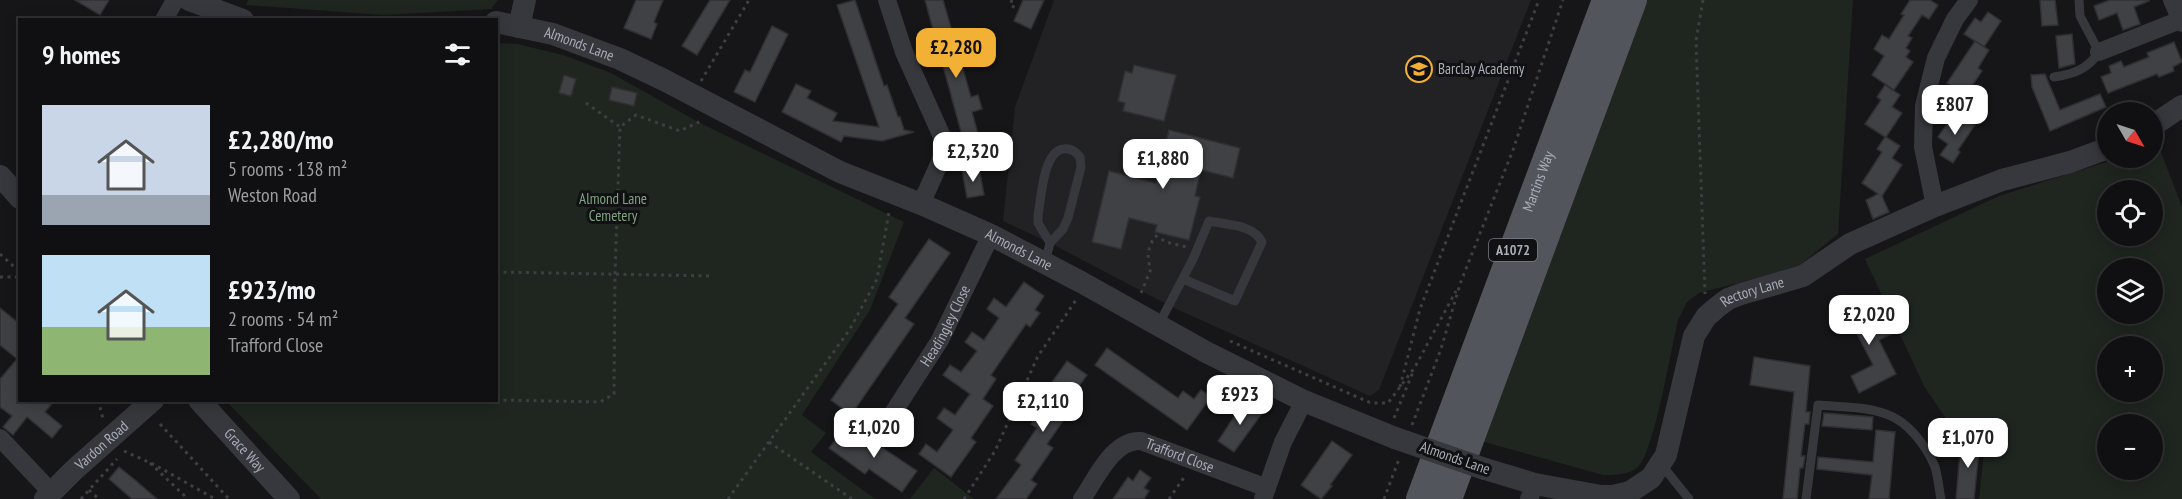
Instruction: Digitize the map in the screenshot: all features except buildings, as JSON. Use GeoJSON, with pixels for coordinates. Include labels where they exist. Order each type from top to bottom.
{"type":"FeatureCollection","features":[{"type":"Feature","properties":{"kind":"main road","name":"Martins Way"},"geometry":{"type":"LineString","coordinates":[[1420,499],[1606,0]]}},
{"type":"Feature","properties":{"kind":"main road","name":"A1072"},"geometry":{"type":"LineString","coordinates":[[1448,499],[1633,0]]}},
{"type":"Feature","properties":{"kind":"street"},"geometry":{"type":"LineString","coordinates":[[165,18],[175,0]]}},
{"type":"Feature","properties":{"kind":"street"},"geometry":{"type":"LineString","coordinates":[[189,0],[238,18]]}},
{"type":"Feature","properties":{"kind":"street"},"geometry":{"type":"LineString","coordinates":[[519,27],[525,0]]}},
{"type":"Feature","properties":{"kind":"street"},"geometry":{"type":"LineString","coordinates":[[887,0],[904,52],[944,141],[944,153],[921,204]]}},
{"type":"Feature","properties":{"kind":"street"},"geometry":{"type":"LineString","coordinates":[[1935,206],[1923,147],[1924,106],[1936,58],[1955,19],[1970,0]]}},
{"type":"Feature","properties":{"kind":"street"},"geometry":{"type":"LineString","coordinates":[[2099,52],[2181,22],[2172,0]]}},
{"type":"Feature","properties":{"kind":"street","name":"Almonds Lane"},"geometry":{"type":"LineString","coordinates":[[498,22],[553,34],[620,59],[831,168],[991,235],[1048,253],[1081,282],[1206,352],[1304,401],[1398,441],[1485,469],[1532,491]]}},
{"type":"Feature","properties":{"kind":"street"},"geometry":{"type":"LineString","coordinates":[[2163,119],[2182,106]]}},
{"type":"Feature","properties":{"kind":"street","name":"Rectory Lane"},"geometry":{"type":"LineString","coordinates":[[1532,491],[1601,496],[1634,495],[1662,464],[1669,447],[1694,336],[1706,317],[1728,299],[1803,276],[1850,243],[1935,206],[2002,180],[2070,162],[2097,152]]}},
{"type":"Feature","properties":{"kind":"street"},"geometry":{"type":"LineString","coordinates":[[0,176],[18,196]]}},
{"type":"Feature","properties":{"kind":"street","name":"Headingley Close"},"geometry":{"type":"LineString","coordinates":[[893,413],[940,340],[991,235]]}},
{"type":"Feature","properties":{"kind":"street","name":"Trafford Close"},"geometry":{"type":"LineString","coordinates":[[1082,499],[1114,454],[1125,443],[1133,440],[1142,441],[1195,461],[1265,494],[1283,441],[1304,401]]}},
{"type":"Feature","properties":{"kind":"street","name":"Vardon Road"},"geometry":{"type":"LineString","coordinates":[[0,438],[48,495],[117,445],[151,402]]}},
{"type":"Feature","properties":{"kind":"street","name":"Grace Way"},"geometry":{"type":"LineString","coordinates":[[201,402],[289,499]]}},
{"type":"Feature","properties":{"kind":"lane"},"geometry":{"type":"LineString","coordinates":[[2055,77],[2077,72],[2086,67],[2099,52],[2080,16],[2079,0]]}},
{"type":"Feature","properties":{"kind":"lane"},"geometry":{"type":"LineString","coordinates":[[1060,149],[1070,149],[1080,157],[1081,167],[1068,218],[1048,253],[1038,223],[1048,165],[1055,152],[1060,149]]}},
{"type":"Feature","properties":{"kind":"lane"},"geometry":{"type":"LineString","coordinates":[[1159,325],[1209,221],[1256,232],[1262,242],[1235,301],[1183,279]]}},
{"type":"Feature","properties":{"kind":"lane"},"geometry":{"type":"LineString","coordinates":[[1806,499],[1818,405],[1870,410],[1898,419],[1920,441],[1935,467],[1941,499]]}},
{"type":"Feature","properties":{"kind":"lane"},"geometry":{"type":"LineString","coordinates":[[1662,464],[1689,499]]}},
{"type":"Feature","properties":{"kind":"path"},"geometry":{"type":"LineString","coordinates":[[620,127],[636,115],[680,131],[700,123],[701,99],[749,0]]}},
{"type":"Feature","properties":{"kind":"path"},"geometry":{"type":"LineString","coordinates":[[1012,0],[1010,5],[1018,9]]}},
{"type":"Feature","properties":{"kind":"path"},"geometry":{"type":"LineString","coordinates":[[1400,387],[1420,309],[1539,0]]}},
{"type":"Feature","properties":{"kind":"path"},"geometry":{"type":"LineString","coordinates":[[1398,441],[1441,349],[1460,284],[1513,150],[1563,0]]}},
{"type":"Feature","properties":{"kind":"path"},"geometry":{"type":"LineString","coordinates":[[1703,0],[1696,41],[1706,317]]}},
{"type":"Feature","properties":{"kind":"path"},"geometry":{"type":"LineString","coordinates":[[585,103],[620,127]]}},
{"type":"Feature","properties":{"kind":"path"},"geometry":{"type":"LineString","coordinates":[[498,400],[600,402],[614,394],[620,127]]}},
{"type":"Feature","properties":{"kind":"path"},"geometry":{"type":"LineString","coordinates":[[729,499],[850,329],[877,279],[892,193]]}},
{"type":"Feature","properties":{"kind":"path"},"geometry":{"type":"LineString","coordinates":[[1134,312],[1151,269],[1147,259],[1152,241],[1156,236],[1166,242],[1197,249]]}},
{"type":"Feature","properties":{"kind":"path"},"geometry":{"type":"LineString","coordinates":[[0,254],[18,270]]}},
{"type":"Feature","properties":{"kind":"path"},"geometry":{"type":"LineString","coordinates":[[498,272],[713,276]]}},
{"type":"Feature","properties":{"kind":"path"},"geometry":{"type":"LineString","coordinates":[[0,277],[18,277]]}},
{"type":"Feature","properties":{"kind":"path"},"geometry":{"type":"LineString","coordinates":[[965,498],[995,452],[1038,356],[1081,292],[1077,289],[1081,282]]}},
{"type":"Feature","properties":{"kind":"path"},"geometry":{"type":"LineString","coordinates":[[1226,339],[1334,389],[1371,403],[1388,403],[1415,367],[1460,284]]}},
{"type":"Feature","properties":{"kind":"path"},"geometry":{"type":"LineString","coordinates":[[1384,499],[1415,367]]}},
{"type":"Feature","properties":{"kind":"path"},"geometry":{"type":"LineString","coordinates":[[160,424],[229,499]]}},
{"type":"Feature","properties":{"kind":"path"},"geometry":{"type":"LineString","coordinates":[[769,442],[852,499]]}},
{"type":"Feature","properties":{"kind":"path"},"geometry":{"type":"LineString","coordinates":[[81,499],[117,445],[215,499]]}},
{"type":"Feature","properties":{"kind":"path"},"geometry":{"type":"LineString","coordinates":[[147,461],[188,499]]}},
{"type":"Feature","properties":{"kind":"path"},"geometry":{"type":"LineString","coordinates":[[1169,499],[1195,461]]}},
{"type":"Feature","properties":{"kind":"path"},"geometry":{"type":"LineString","coordinates":[[89,490],[99,499]]}},
{"type":"Feature","properties":{"kind":"shaded area"},"geometry":{"type":"Polygon","coordinates":[[[1054,0],[1531,0],[1379,390],[1370,396],[1174,308],[1003,221],[1015,107],[1054,0]]]}},
{"type":"Feature","properties":{"kind":"green space"},"geometry":{"type":"Polygon","coordinates":[[[248,0],[498,0],[491,9],[383,15],[246,5],[248,0]]]}},
{"type":"Feature","properties":{"kind":"green space"},"geometry":{"type":"Polygon","coordinates":[[[1640,0],[1853,0],[1838,234],[1796,268],[1699,293],[1687,302],[1678,320],[1662,398],[1644,457],[1638,467],[1630,472],[1603,475],[1477,440],[1640,0]]]}},
{"type":"Feature","properties":{"kind":"green space","name":"Almond Lane Cemetery"},"geometry":{"type":"Polygon","coordinates":[[[498,43],[517,44],[563,55],[611,73],[700,123],[904,222],[870,310],[802,415],[826,433],[811,452],[875,499],[321,499],[227,402],[498,402],[498,43]]]}},
{"type":"Feature","properties":{"kind":"green space"},"geometry":{"type":"Polygon","coordinates":[[[2163,157],[2182,207],[2182,499],[1979,499],[1986,433],[1949,423],[1924,386],[1865,259],[1999,196],[2097,165],[2097,168],[2163,168],[2163,157]]]}},
{"type":"Feature","properties":{"kind":"green space"},"geometry":{"type":"Polygon","coordinates":[[[934,468],[974,499],[910,499],[934,468]]]}},
{"type":"Feature","properties":{"kind":"place","name":"Barclay Academy"},"geometry":{"type":"Point","coordinates":[1419,69]}}]}
